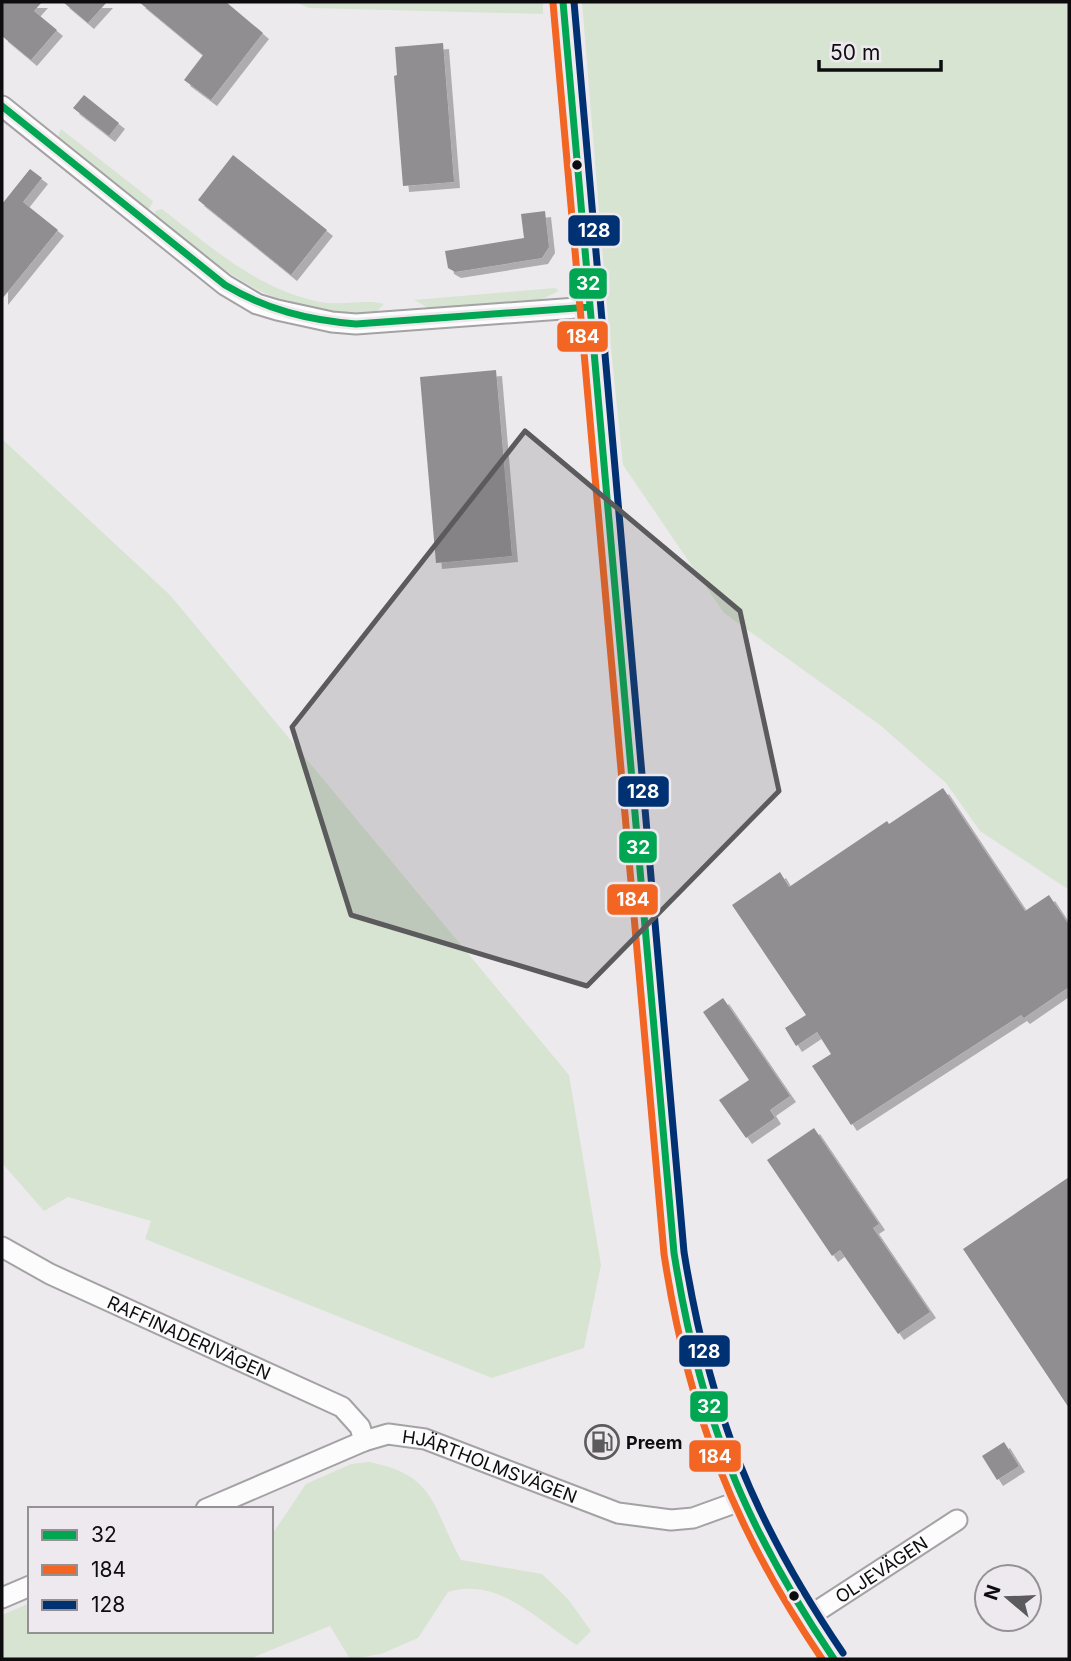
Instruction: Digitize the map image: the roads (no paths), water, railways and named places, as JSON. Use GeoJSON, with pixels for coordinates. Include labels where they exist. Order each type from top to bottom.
{"type":"FeatureCollection","features":[{"type":"Feature","properties":{"kind":"street"},"geometry":{"type":"LineString","coordinates":[[563,2],[674,1253],[683,1324],[696,1380],[740,1501],[768,1558],[805,1619],[834,1659]]}},
{"type":"Feature","properties":{"kind":"street"},"geometry":{"type":"LineString","coordinates":[[2,106],[203,270],[257,303],[332,323],[356,324],[590,307]]}},
{"type":"Feature","properties":{"kind":"street","name":"RAFFINADERIVÄGEN"},"geometry":{"type":"LineString","coordinates":[[2,1247],[50,1274],[342,1407],[360,1427],[364,1441]]}},
{"type":"Feature","properties":{"kind":"street","name":"HJÄRTHOLMSVÄGEN"},"geometry":{"type":"LineString","coordinates":[[211,1507],[364,1441],[388,1434],[425,1439],[618,1513],[671,1520],[693,1518],[740,1501]]}},
{"type":"Feature","properties":{"kind":"street","name":"OLJEVÄGEN"},"geometry":{"type":"LineString","coordinates":[[805,1619],[957,1520]]}},
{"type":"Feature","properties":{"kind":"street"},"geometry":{"type":"LineString","coordinates":[[2,1598],[28,1587]]}},
{"type":"Feature","properties":{"kind":"place","name":"Preem"},"geometry":{"type":"Point","coordinates":[602,1442]}}]}
